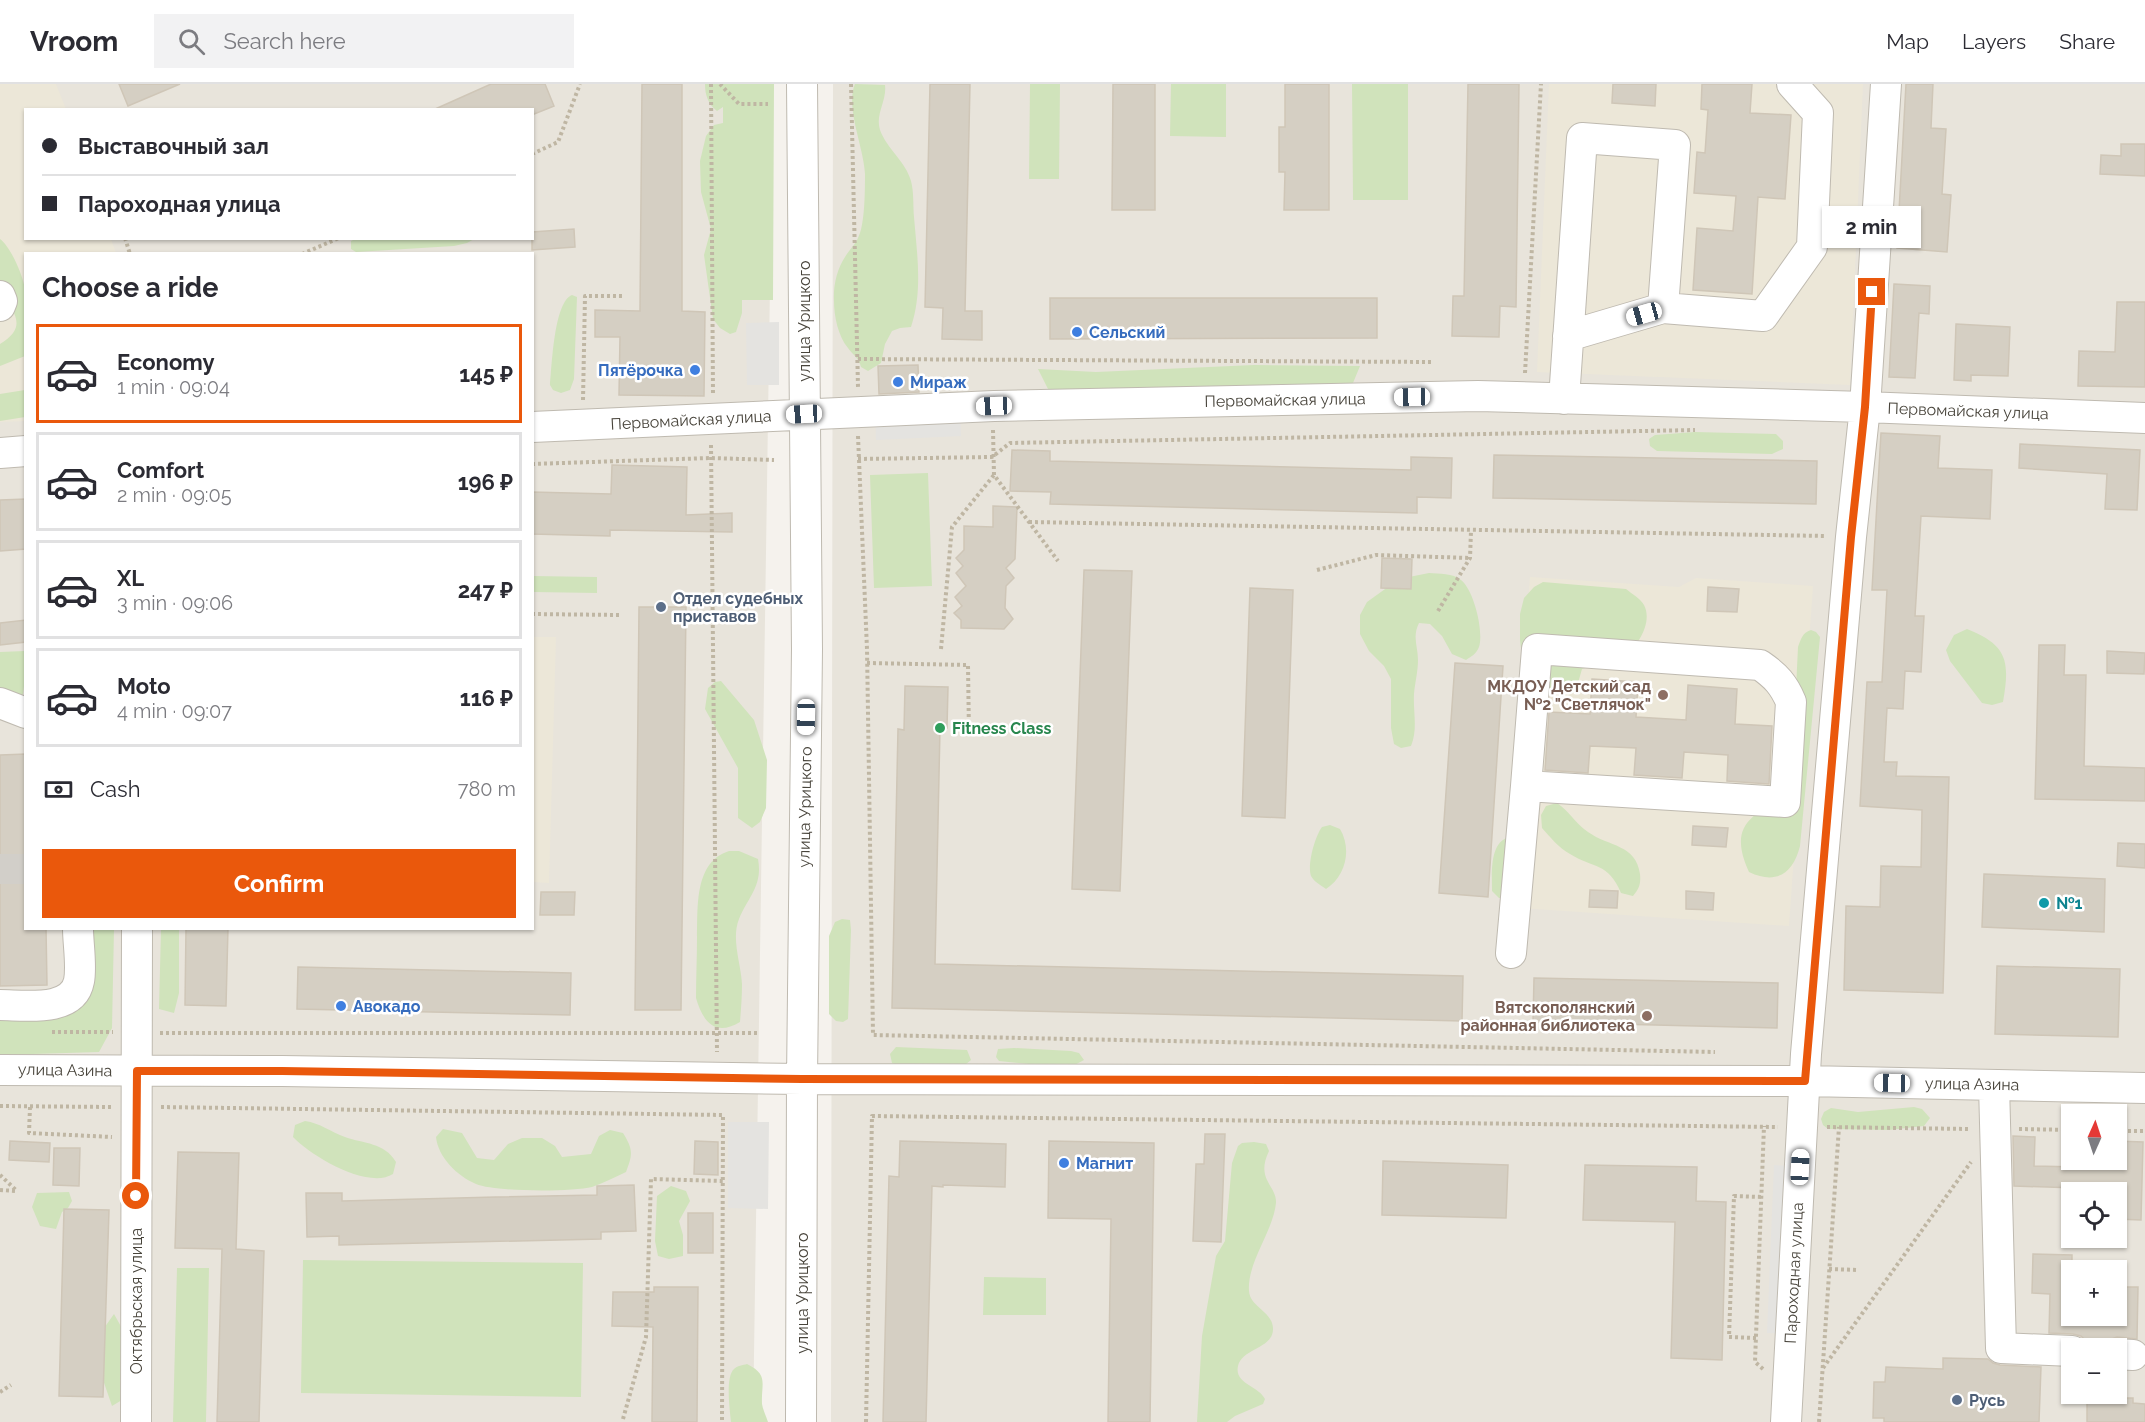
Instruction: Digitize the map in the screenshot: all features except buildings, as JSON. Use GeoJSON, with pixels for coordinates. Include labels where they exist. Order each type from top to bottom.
{"type":"FeatureCollection","features":[{"type":"Feature","properties":{"kind":"street","name":"улица Урицкого"},"geometry":{"type":"LineString","coordinates":[[801,1422],[807,649],[802,84]]}},
{"type":"Feature","properties":{"kind":"street"},"geometry":{"type":"LineString","coordinates":[[1568,336],[1663,308],[1763,315],[1812,247],[1818,113],[1792,84]]}},
{"type":"Feature","properties":{"kind":"street","name":"Пароходная улица"},"geometry":{"type":"LineString","coordinates":[[1786,1422],[1805,1081],[1851,537],[1865,407],[1886,84]]}},
{"type":"Feature","properties":{"kind":"street"},"geometry":{"type":"LineString","coordinates":[[1564,399],[1582,138],[1675,145],[1663,308]]}},
{"type":"Feature","properties":{"kind":"street"},"geometry":{"type":"LineString","coordinates":[[0,296],[2,301],[0,306]]}},
{"type":"Feature","properties":{"kind":"street","name":"Первомайская улица"},"geometry":{"type":"LineString","coordinates":[[534,427],[994,406],[1422,397],[1865,407],[2145,418]]}},
{"type":"Feature","properties":{"kind":"street"},"geometry":{"type":"LineString","coordinates":[[0,453],[24,451]]}},
{"type":"Feature","properties":{"kind":"street"},"geometry":{"type":"LineString","coordinates":[[1511,953],[1537,650],[1760,665],[1776,675],[1791,702],[1785,802],[1526,786]]}},
{"type":"Feature","properties":{"kind":"street"},"geometry":{"type":"LineString","coordinates":[[0,704],[24,711]]}},
{"type":"Feature","properties":{"kind":"street"},"geometry":{"type":"LineString","coordinates":[[0,1005],[58,1004],[72,995],[79,981],[78,930]]}},
{"type":"Feature","properties":{"kind":"street","name":"Октябрьская улица"},"geometry":{"type":"LineString","coordinates":[[136,1422],[137,930]]}},
{"type":"Feature","properties":{"kind":"street","name":"улица Азина"},"geometry":{"type":"LineString","coordinates":[[0,1070],[271,1071],[802,1079],[1805,1081],[2145,1088]]}},
{"type":"Feature","properties":{"kind":"street"},"geometry":{"type":"LineString","coordinates":[[1994,1085],[2001,1348],[2061,1351]]}},
{"type":"Feature","properties":{"kind":"path"},"geometry":{"type":"LineString","coordinates":[[534,153],[558,142],[580,84]]}},
{"type":"Feature","properties":{"kind":"path"},"geometry":{"type":"LineString","coordinates":[[711,84],[713,420],[710,458],[717,1053]]}},
{"type":"Feature","properties":{"kind":"path"},"geometry":{"type":"LineString","coordinates":[[720,84],[739,104],[768,104]]}},
{"type":"Feature","properties":{"kind":"path"},"geometry":{"type":"LineString","coordinates":[[851,84],[858,359],[858,459],[867,663],[873,1035],[1723,1053]]}},
{"type":"Feature","properties":{"kind":"path"},"geometry":{"type":"LineString","coordinates":[[1523,398],[1541,84]]}},
{"type":"Feature","properties":{"kind":"path"},"geometry":{"type":"LineString","coordinates":[[307,252],[334,240]]}},
{"type":"Feature","properties":{"kind":"path"},"geometry":{"type":"LineString","coordinates":[[582,425],[585,296],[622,296]]}},
{"type":"Feature","properties":{"kind":"path"},"geometry":{"type":"LineString","coordinates":[[858,359],[1434,362]]}},
{"type":"Feature","properties":{"kind":"path"},"geometry":{"type":"LineString","coordinates":[[994,406],[992,457],[994,475],[1058,561]]}},
{"type":"Feature","properties":{"kind":"path"},"geometry":{"type":"LineString","coordinates":[[858,459],[992,457],[1010,443],[1699,430]]}},
{"type":"Feature","properties":{"kind":"path"},"geometry":{"type":"LineString","coordinates":[[534,464],[710,458],[774,460]]}},
{"type":"Feature","properties":{"kind":"path"},"geometry":{"type":"LineString","coordinates":[[940,649],[952,527],[994,475]]}},
{"type":"Feature","properties":{"kind":"path"},"geometry":{"type":"LineString","coordinates":[[1029,522],[1851,537]]}},
{"type":"Feature","properties":{"kind":"path"},"geometry":{"type":"LineString","coordinates":[[1438,611],[1470,558],[1471,531]]}},
{"type":"Feature","properties":{"kind":"path"},"geometry":{"type":"LineString","coordinates":[[1317,570],[1376,555],[1470,558]]}},
{"type":"Feature","properties":{"kind":"path"},"geometry":{"type":"LineString","coordinates":[[534,614],[619,615]]}},
{"type":"Feature","properties":{"kind":"path"},"geometry":{"type":"LineString","coordinates":[[867,663],[968,665],[969,735]]}},
{"type":"Feature","properties":{"kind":"path"},"geometry":{"type":"LineString","coordinates":[[46,1032],[759,1033]]}},
{"type":"Feature","properties":{"kind":"path"},"geometry":{"type":"LineString","coordinates":[[0,1106],[723,1115],[722,1422]]}},
{"type":"Feature","properties":{"kind":"path"},"geometry":{"type":"LineString","coordinates":[[30,1107],[29,1134],[136,1138]]}},
{"type":"Feature","properties":{"kind":"path"},"geometry":{"type":"LineString","coordinates":[[866,1422],[872,1116],[2061,1130]]}},
{"type":"Feature","properties":{"kind":"path"},"geometry":{"type":"LineString","coordinates":[[1755,1362],[1764,1126]]}},
{"type":"Feature","properties":{"kind":"path"},"geometry":{"type":"LineString","coordinates":[[1819,1422],[1839,1127]]}},
{"type":"Feature","properties":{"kind":"path"},"geometry":{"type":"LineString","coordinates":[[1822,1369],[1995,1129]]}},
{"type":"Feature","properties":{"kind":"path"},"geometry":{"type":"LineString","coordinates":[[2127,1131],[2145,1131]]}},
{"type":"Feature","properties":{"kind":"path"},"geometry":{"type":"LineString","coordinates":[[0,1175],[17,1191],[0,1190]]}},
{"type":"Feature","properties":{"kind":"path"},"geometry":{"type":"LineString","coordinates":[[623,1419],[646,1337],[651,1179],[723,1181]]}},
{"type":"Feature","properties":{"kind":"path"},"geometry":{"type":"LineString","coordinates":[[1756,1338],[1729,1337],[1734,1196],[1761,1197]]}},
{"type":"Feature","properties":{"kind":"path"},"geometry":{"type":"LineString","coordinates":[[1829,1269],[1858,1270]]}},
{"type":"Feature","properties":{"kind":"path"},"geometry":{"type":"LineString","coordinates":[[0,1392],[11,1385]]}},
{"type":"Feature","properties":{"kind":"shaded area"},"geometry":{"type":"Polygon","coordinates":[[[0,84],[773,84],[753,1422],[0,1422],[0,84]]]}},
{"type":"Feature","properties":{"kind":"shaded area"},"geometry":{"type":"Polygon","coordinates":[[[0,84],[56,84],[66,108],[24,108],[24,240],[111,240],[116,252],[24,252],[24,421],[0,422],[0,84]]]}},
{"type":"Feature","properties":{"kind":"shaded area"},"geometry":{"type":"Polygon","coordinates":[[[833,84],[2145,84],[2145,1422],[831,1422],[833,84]]]}},
{"type":"Feature","properties":{"kind":"shaded area"},"geometry":{"type":"Polygon","coordinates":[[[1549,84],[1863,84],[1850,385],[1537,372],[1549,84]]]}},
{"type":"Feature","properties":{"kind":"shaded area"},"geometry":{"type":"Polygon","coordinates":[[[779,322],[779,385],[747,385],[746,323],[779,322]]]}},
{"type":"Feature","properties":{"kind":"shaded area"},"geometry":{"type":"Polygon","coordinates":[[[960,407],[961,436],[876,440],[875,410],[960,407]]]}},
{"type":"Feature","properties":{"kind":"shaded area","name":"МКДОУ Детский сад №2 \"Светлячок\""},"geometry":{"type":"Polygon","coordinates":[[[1530,577],[1679,587],[1696,578],[1813,586],[1789,926],[1505,907],[1530,577]]]}},
{"type":"Feature","properties":{"kind":"shaded area"},"geometry":{"type":"Polygon","coordinates":[[[534,637],[556,637],[549,883],[534,882],[534,637]]]}},
{"type":"Feature","properties":{"kind":"shaded area"},"geometry":{"type":"Polygon","coordinates":[[[728,1122],[769,1122],[768,1209],[728,1208],[728,1122]]]}},
{"type":"Feature","properties":{"kind":"shaded area"},"geometry":{"type":"Polygon","coordinates":[[[1774,1165],[1800,1167],[1791,1334],[1767,1333],[1774,1165]]]}},
{"type":"Feature","properties":{"kind":"green space"},"geometry":{"type":"Polygon","coordinates":[[[705,84],[774,84],[773,300],[742,300],[742,313],[736,332],[730,334],[720,328],[713,319],[704,255],[711,229],[701,192],[700,161],[706,136],[714,125],[723,123],[723,107],[717,111],[711,105],[706,96],[705,84]]]}},
{"type":"Feature","properties":{"kind":"green space"},"geometry":{"type":"Polygon","coordinates":[[[855,84],[885,85],[880,113],[880,130],[909,174],[913,194],[918,259],[917,300],[911,327],[892,331],[885,344],[881,363],[868,371],[861,367],[842,338],[837,326],[834,307],[834,289],[838,272],[858,238],[865,198],[864,164],[852,104],[855,84]]]}},
{"type":"Feature","properties":{"kind":"green space"},"geometry":{"type":"Polygon","coordinates":[[[1030,84],[1060,84],[1059,179],[1029,179],[1030,84]]]}},
{"type":"Feature","properties":{"kind":"green space"},"geometry":{"type":"Polygon","coordinates":[[[1171,84],[1226,84],[1226,137],[1170,136],[1171,84]]]}},
{"type":"Feature","properties":{"kind":"green space"},"geometry":{"type":"Polygon","coordinates":[[[1352,84],[1408,84],[1408,200],[1353,200],[1352,84]]]}},
{"type":"Feature","properties":{"kind":"green space"},"geometry":{"type":"Polygon","coordinates":[[[0,239],[16,262],[24,283],[24,356],[0,366],[0,344],[10,336],[17,322],[0,283],[0,239]]]}},
{"type":"Feature","properties":{"kind":"green space"},"geometry":{"type":"Polygon","coordinates":[[[472,240],[454,246],[356,252],[351,249],[351,241],[472,240]]]}},
{"type":"Feature","properties":{"kind":"green space"},"geometry":{"type":"Polygon","coordinates":[[[572,295],[577,297],[574,379],[570,390],[561,393],[553,390],[550,385],[553,350],[561,309],[572,295]]]}},
{"type":"Feature","properties":{"kind":"green space"},"geometry":{"type":"Polygon","coordinates":[[[1254,365],[1360,366],[1353,383],[1312,391],[1049,391],[1038,369],[1096,372],[1254,365]]]}},
{"type":"Feature","properties":{"kind":"green space"},"geometry":{"type":"Polygon","coordinates":[[[24,390],[24,417],[0,421],[0,394],[24,390]]]}},
{"type":"Feature","properties":{"kind":"green space"},"geometry":{"type":"Polygon","coordinates":[[[1695,432],[1776,434],[1783,441],[1783,449],[1772,454],[1657,451],[1650,446],[1649,439],[1655,435],[1695,432]]]}},
{"type":"Feature","properties":{"kind":"green space"},"geometry":{"type":"Polygon","coordinates":[[[928,473],[932,586],[874,588],[870,475],[928,473]]]}},
{"type":"Feature","properties":{"kind":"green space"},"geometry":{"type":"Polygon","coordinates":[[[1429,573],[1454,576],[1466,585],[1477,612],[1480,632],[1479,647],[1474,655],[1466,660],[1452,654],[1442,636],[1430,624],[1419,623],[1416,637],[1418,668],[1414,694],[1414,733],[1411,746],[1401,748],[1394,744],[1391,728],[1391,679],[1384,666],[1369,651],[1360,634],[1360,615],[1367,602],[1399,579],[1429,573]]]}},
{"type":"Feature","properties":{"kind":"green space"},"geometry":{"type":"Polygon","coordinates":[[[534,576],[597,577],[597,593],[534,592],[534,576]]]}},
{"type":"Feature","properties":{"kind":"green space"},"geometry":{"type":"Polygon","coordinates":[[[1543,582],[1626,589],[1640,600],[1646,612],[1647,619],[1642,634],[1628,652],[1607,662],[1582,669],[1578,683],[1564,693],[1540,689],[1524,673],[1520,614],[1524,598],[1534,587],[1543,582]]]}},
{"type":"Feature","properties":{"kind":"green space"},"geometry":{"type":"Polygon","coordinates":[[[1967,629],[1991,642],[2003,656],[2006,676],[2003,702],[1992,705],[1982,703],[1950,661],[1946,650],[1954,635],[1967,629]]]}},
{"type":"Feature","properties":{"kind":"green space"},"geometry":{"type":"Polygon","coordinates":[[[1811,630],[1820,637],[1800,846],[1788,870],[1775,877],[1759,876],[1749,872],[1743,856],[1741,842],[1743,832],[1755,815],[1791,794],[1798,647],[1804,635],[1811,630]]]}},
{"type":"Feature","properties":{"kind":"green space"},"geometry":{"type":"Polygon","coordinates":[[[24,651],[23,694],[16,699],[0,695],[0,652],[24,651]]]}},
{"type":"Feature","properties":{"kind":"green space"},"geometry":{"type":"Polygon","coordinates":[[[721,681],[754,720],[767,760],[766,808],[760,822],[752,828],[738,818],[738,768],[705,709],[708,688],[715,682],[721,681]]]}},
{"type":"Feature","properties":{"kind":"green space"},"geometry":{"type":"Polygon","coordinates":[[[1557,803],[1588,832],[1620,847],[1633,857],[1640,878],[1639,886],[1633,896],[1621,893],[1611,876],[1605,871],[1566,852],[1542,828],[1541,815],[1546,806],[1557,803]]]}},
{"type":"Feature","properties":{"kind":"green space"},"geometry":{"type":"Polygon","coordinates":[[[1330,825],[1340,829],[1346,845],[1346,853],[1342,870],[1333,884],[1326,889],[1312,878],[1310,865],[1319,831],[1322,827],[1330,825]]]}},
{"type":"Feature","properties":{"kind":"green space"},"geometry":{"type":"Polygon","coordinates":[[[1510,837],[1506,898],[1499,898],[1492,891],[1493,859],[1498,845],[1510,837]]]}},
{"type":"Feature","properties":{"kind":"green space"},"geometry":{"type":"Polygon","coordinates":[[[729,851],[739,851],[758,859],[759,868],[757,884],[739,919],[736,935],[742,984],[740,1022],[724,1028],[711,1025],[706,1020],[696,998],[698,900],[700,887],[709,865],[729,851]]]}},
{"type":"Feature","properties":{"kind":"green space"},"geometry":{"type":"Polygon","coordinates":[[[842,919],[850,920],[851,930],[848,1019],[843,1022],[836,1021],[829,1014],[829,936],[835,922],[842,919]]]}},
{"type":"Feature","properties":{"kind":"green space"},"geometry":{"type":"Polygon","coordinates":[[[82,930],[114,930],[112,1028],[99,1052],[0,1055],[0,1015],[73,1009],[82,930]]]}},
{"type":"Feature","properties":{"kind":"green space"},"geometry":{"type":"Polygon","coordinates":[[[161,930],[179,930],[179,993],[174,1013],[159,1009],[161,930]]]}},
{"type":"Feature","properties":{"kind":"green space"},"geometry":{"type":"Polygon","coordinates":[[[896,1047],[967,1050],[971,1060],[965,1065],[906,1068],[892,1063],[890,1054],[896,1047]]]}},
{"type":"Feature","properties":{"kind":"green space"},"geometry":{"type":"Polygon","coordinates":[[[998,1049],[1071,1051],[1079,1053],[1084,1060],[1069,1068],[999,1061],[996,1057],[998,1049]]]}},
{"type":"Feature","properties":{"kind":"green space"},"geometry":{"type":"Polygon","coordinates":[[[1914,1107],[1922,1109],[1930,1118],[1924,1126],[1889,1130],[1828,1129],[1823,1125],[1821,1119],[1824,1112],[1831,1108],[1858,1112],[1914,1107]]]}},
{"type":"Feature","properties":{"kind":"green space"},"geometry":{"type":"Polygon","coordinates":[[[305,1121],[345,1137],[380,1147],[396,1162],[393,1174],[382,1178],[369,1178],[340,1169],[326,1161],[293,1137],[295,1125],[305,1121]]]}},
{"type":"Feature","properties":{"kind":"green space"},"geometry":{"type":"Polygon","coordinates":[[[443,1129],[462,1133],[477,1158],[494,1160],[508,1144],[522,1138],[542,1138],[555,1146],[562,1157],[591,1154],[599,1136],[610,1130],[623,1133],[629,1143],[631,1156],[626,1172],[592,1187],[568,1190],[499,1189],[476,1184],[462,1176],[450,1165],[440,1152],[436,1137],[443,1129]]]}},
{"type":"Feature","properties":{"kind":"green space"},"geometry":{"type":"Polygon","coordinates":[[[1242,1143],[1266,1144],[1269,1151],[1264,1169],[1276,1203],[1270,1225],[1252,1269],[1249,1291],[1253,1301],[1269,1317],[1273,1328],[1269,1340],[1241,1360],[1238,1372],[1243,1381],[1265,1399],[1263,1404],[1227,1422],[1197,1422],[1202,1336],[1216,1256],[1225,1241],[1232,1163],[1238,1146],[1242,1143]]]}},
{"type":"Feature","properties":{"kind":"green space"},"geometry":{"type":"Polygon","coordinates":[[[671,1186],[686,1191],[690,1201],[679,1221],[683,1235],[683,1256],[669,1259],[658,1256],[655,1241],[657,1196],[671,1186]]]}},
{"type":"Feature","properties":{"kind":"green space"},"geometry":{"type":"Polygon","coordinates":[[[69,1192],[72,1201],[62,1212],[56,1229],[40,1226],[32,1207],[37,1193],[69,1192]]]}},
{"type":"Feature","properties":{"kind":"green space"},"geometry":{"type":"Polygon","coordinates":[[[303,1260],[583,1263],[581,1397],[301,1393],[303,1260]]]}},
{"type":"Feature","properties":{"kind":"green space"},"geometry":{"type":"Polygon","coordinates":[[[177,1268],[209,1268],[206,1422],[173,1422],[177,1268]]]}},
{"type":"Feature","properties":{"kind":"green space"},"geometry":{"type":"Polygon","coordinates":[[[984,1277],[1046,1278],[1046,1315],[983,1315],[984,1277]]]}},
{"type":"Feature","properties":{"kind":"green space"},"geometry":{"type":"Polygon","coordinates":[[[114,1314],[128,1339],[122,1400],[112,1406],[101,1374],[97,1338],[114,1314]]]}},
{"type":"Feature","properties":{"kind":"green space"},"geometry":{"type":"Polygon","coordinates":[[[747,1364],[761,1376],[762,1404],[768,1422],[731,1422],[729,1394],[731,1373],[738,1366],[747,1364]]]}},
{"type":"Feature","properties":{"kind":"tunnel"},"geometry":{"type":"LineString","coordinates":[[0,869],[24,869]]}},
{"type":"Feature","properties":{"kind":"place","name":"Сельский"},"geometry":{"type":"Point","coordinates":[1077,332]}},
{"type":"Feature","properties":{"kind":"place","name":"Пятёрочка"},"geometry":{"type":"Point","coordinates":[695,370]}},
{"type":"Feature","properties":{"kind":"place","name":"Мираж"},"geometry":{"type":"Point","coordinates":[898,382]}},
{"type":"Feature","properties":{"kind":"place","name":"Отдел судебных приставов"},"geometry":{"type":"Point","coordinates":[661,607]}},
{"type":"Feature","properties":{"kind":"place","name":"МКДОУ Детский сад №2 \"Светлячок\""},"geometry":{"type":"Point","coordinates":[1663,695]}},
{"type":"Feature","properties":{"kind":"place","name":"Fitness Class"},"geometry":{"type":"Point","coordinates":[940,728]}},
{"type":"Feature","properties":{"kind":"place","name":"№1"},"geometry":{"type":"Point","coordinates":[2044,903]}},
{"type":"Feature","properties":{"kind":"place","name":"Авокадо"},"geometry":{"type":"Point","coordinates":[341,1006]}},
{"type":"Feature","properties":{"kind":"place","name":"Вятскополянский районная библиотека"},"geometry":{"type":"Point","coordinates":[1647,1016]}},
{"type":"Feature","properties":{"kind":"place","name":"Магнит"},"geometry":{"type":"Point","coordinates":[1064,1163]}},
{"type":"Feature","properties":{"kind":"place","name":"Русь"},"geometry":{"type":"Point","coordinates":[1957,1400]}},
{"type":"Feature","properties":{"kind":"route"},"geometry":{"type":"LineString","coordinates":[[136,1196],[137,1071],[802,1079],[1805,1081],[1851,537],[1865,407],[1872,292]]}}]}
